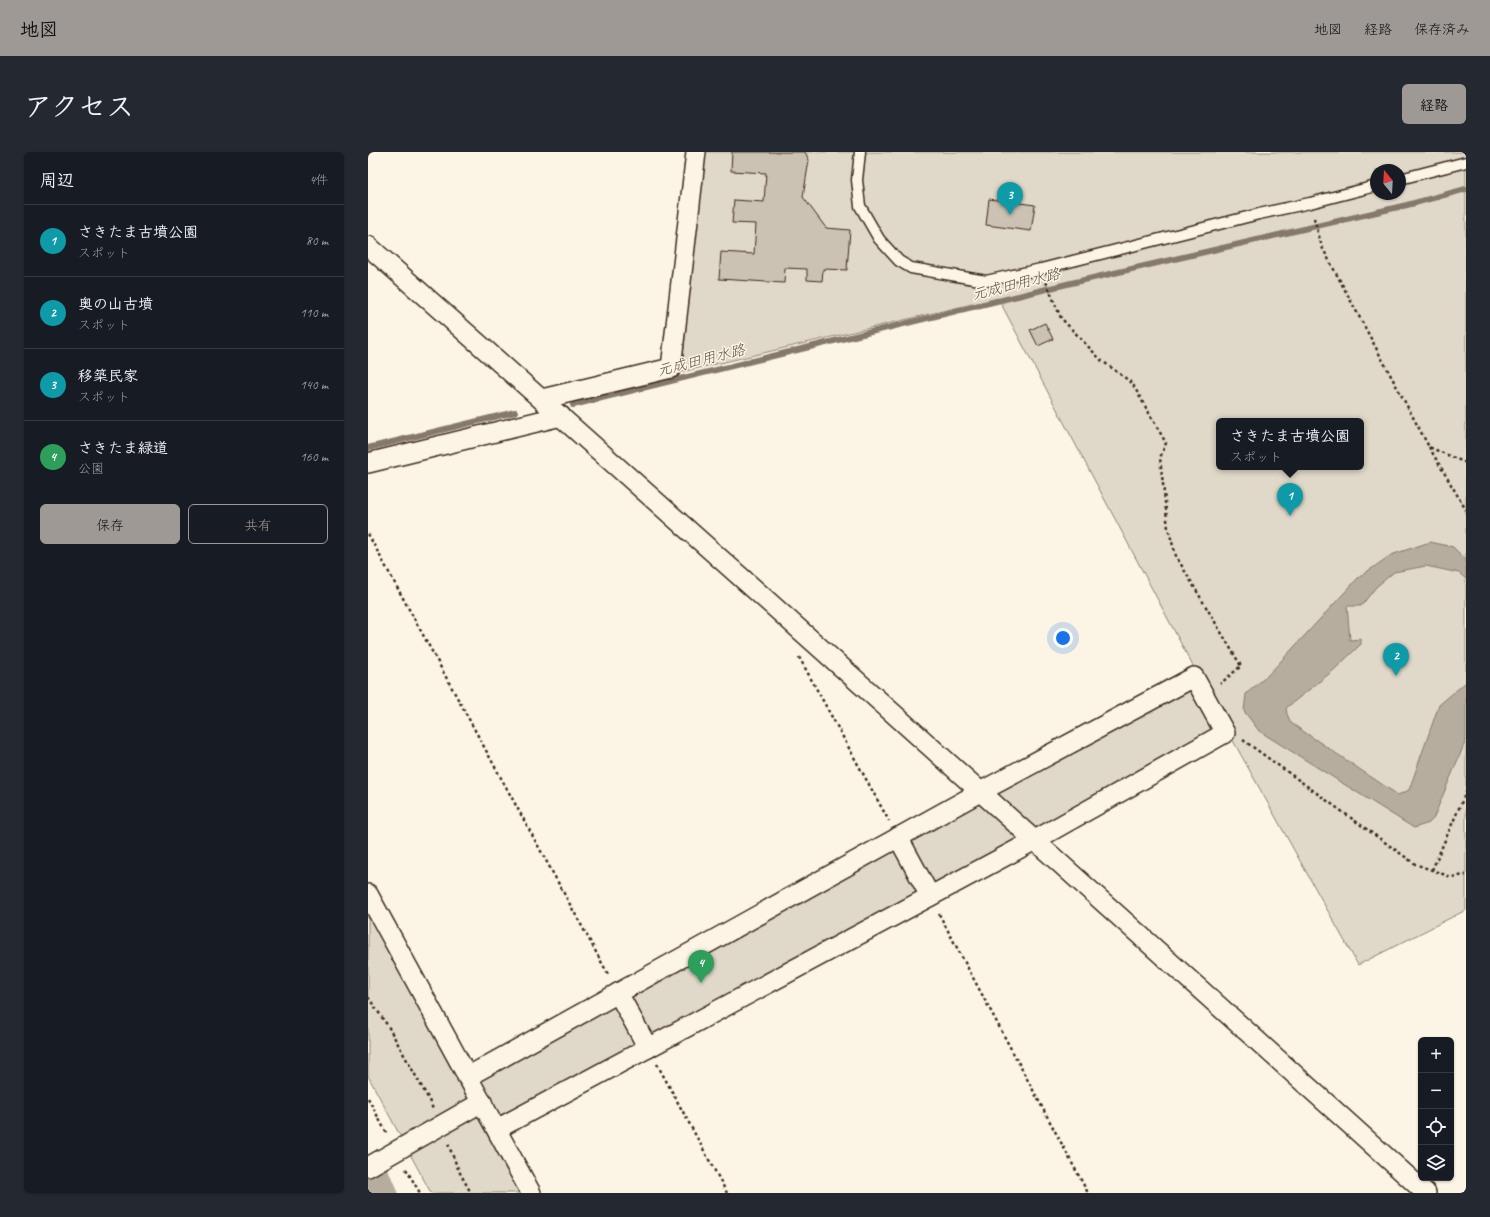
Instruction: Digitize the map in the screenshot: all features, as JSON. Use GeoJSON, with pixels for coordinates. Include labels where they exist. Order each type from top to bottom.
{"type":"FeatureCollection","features":[{"type":"Feature","properties":{"kind":"street"},"geometry":{"type":"LineString","coordinates":[[542,400],[671,368],[696,152]]}},
{"type":"Feature","properties":{"kind":"street"},"geometry":{"type":"LineString","coordinates":[[368,246],[561,416],[1035,840],[1426,1193]]}},
{"type":"Feature","properties":{"kind":"street"},"geometry":{"type":"LineString","coordinates":[[368,464],[561,416]]}},
{"type":"Feature","properties":{"kind":"street"},"geometry":{"type":"LineString","coordinates":[[467,1077],[898,837],[1194,677],[1224,733],[1035,840],[497,1129]]}},
{"type":"Feature","properties":{"kind":"street"},"geometry":{"type":"LineString","coordinates":[[898,837],[930,896]]}},
{"type":"Feature","properties":{"kind":"street"},"geometry":{"type":"LineString","coordinates":[[368,894],[531,1193]]}},
{"type":"Feature","properties":{"kind":"street"},"geometry":{"type":"LineString","coordinates":[[618,993],[648,1048]]}},
{"type":"Feature","properties":{"kind":"street"},"geometry":{"type":"LineString","coordinates":[[368,1167],[482,1102]]}},
{"type":"Feature","properties":{"kind":"lane"},"geometry":{"type":"LineString","coordinates":[[860,152],[857,180],[860,206],[879,239],[899,261],[911,268],[986,281],[1041,269],[1259,214],[1310,204],[1370,188]]}},
{"type":"Feature","properties":{"kind":"lane"},"geometry":{"type":"LineString","coordinates":[[1406,178],[1466,162]]}},
{"type":"Feature","properties":{"kind":"path"},"geometry":{"type":"LineString","coordinates":[[1314,219],[1322,247],[1428,447],[1466,510]]}},
{"type":"Feature","properties":{"kind":"path"},"geometry":{"type":"LineString","coordinates":[[1044,278],[1061,318],[1101,360],[1132,383],[1166,443],[1160,458],[1168,528],[1176,556],[1241,666],[1220,685]]}},
{"type":"Feature","properties":{"kind":"path"},"geometry":{"type":"LineString","coordinates":[[1428,447],[1466,463]]}},
{"type":"Feature","properties":{"kind":"path"},"geometry":{"type":"LineString","coordinates":[[368,534],[618,993]]}},
{"type":"Feature","properties":{"kind":"path"},"geometry":{"type":"LineString","coordinates":[[813,642],[798,654],[898,837]]}},
{"type":"Feature","properties":{"kind":"path"},"geometry":{"type":"LineString","coordinates":[[1242,739],[1415,864],[1451,877],[1466,875]]}},
{"type":"Feature","properties":{"kind":"path"},"geometry":{"type":"LineString","coordinates":[[1432,870],[1466,792]]}},
{"type":"Feature","properties":{"kind":"path"},"geometry":{"type":"LineString","coordinates":[[930,896],[1088,1193]]}},
{"type":"Feature","properties":{"kind":"path"},"geometry":{"type":"LineString","coordinates":[[368,996],[388,1026],[428,1098],[471,1193]]}},
{"type":"Feature","properties":{"kind":"path"},"geometry":{"type":"LineString","coordinates":[[648,1048],[727,1193]]}},
{"type":"Feature","properties":{"kind":"path"},"geometry":{"type":"LineString","coordinates":[[368,1098],[394,1152],[420,1193]]}},
{"type":"Feature","properties":{"kind":"shaded area"},"geometry":{"type":"Polygon","coordinates":[[[701,152],[1466,152],[1466,910],[1358,965],[1231,737],[496,1138],[525,1193],[431,1193],[368,1076],[368,908],[457,1072],[1195,670],[998,298],[682,372],[701,152]]]}},
{"type":"Feature","properties":{"kind":"shaded area"},"geometry":{"type":"Polygon","coordinates":[[[1430,542],[1453,547],[1466,560],[1466,579],[1459,573],[1426,566],[1394,572],[1376,587],[1361,606],[1347,606],[1350,640],[1361,639],[1361,644],[1334,670],[1286,708],[1291,723],[1398,795],[1409,790],[1439,705],[1466,682],[1466,740],[1433,819],[1429,823],[1414,828],[1259,731],[1244,711],[1246,694],[1269,674],[1358,578],[1391,555],[1430,542]]]}},
{"type":"Feature","properties":{"kind":"building"},"geometry":{"type":"Polygon","coordinates":[[[732,152],[805,152],[809,160],[803,197],[826,228],[850,230],[847,270],[823,269],[822,281],[807,280],[807,269],[785,268],[784,283],[719,279],[721,252],[754,254],[756,224],[732,223],[734,200],[764,202],[766,173],[731,171],[732,152]]]}},
{"type":"Feature","properties":{"kind":"building"},"geometry":{"type":"Polygon","coordinates":[[[989,199],[1035,205],[1031,231],[986,225],[989,199]]]}},
{"type":"Feature","properties":{"kind":"building"},"geometry":{"type":"Polygon","coordinates":[[[1045,323],[1053,339],[1038,346],[1030,330],[1045,323]]]}},
{"type":"Feature","properties":{"kind":"waterway","name":"元成田用水路"},"geometry":{"type":"LineString","coordinates":[[573,405],[1067,284],[1407,205],[1466,189]]}},
{"type":"Feature","properties":{"kind":"waterway","name":"元成田用水路"},"geometry":{"type":"LineString","coordinates":[[368,448],[515,412]]}},
{"type":"Feature","properties":{"kind":"waterway"},"geometry":{"type":"LineString","coordinates":[[368,1173],[379,1193]]}},
{"type":"Feature","properties":{"kind":"place","name":"移築民家"},"geometry":{"type":"Point","coordinates":[1010,215]}},
{"type":"Feature","properties":{"kind":"place","name":"さきたま古墳公園"},"geometry":{"type":"Point","coordinates":[1290,516]}},
{"type":"Feature","properties":{"kind":"place","name":"奥の山古墳"},"geometry":{"type":"Point","coordinates":[1396,676]}},
{"type":"Feature","properties":{"kind":"place","name":"さきたま緑道"},"geometry":{"type":"Point","coordinates":[701,983]}}]}
